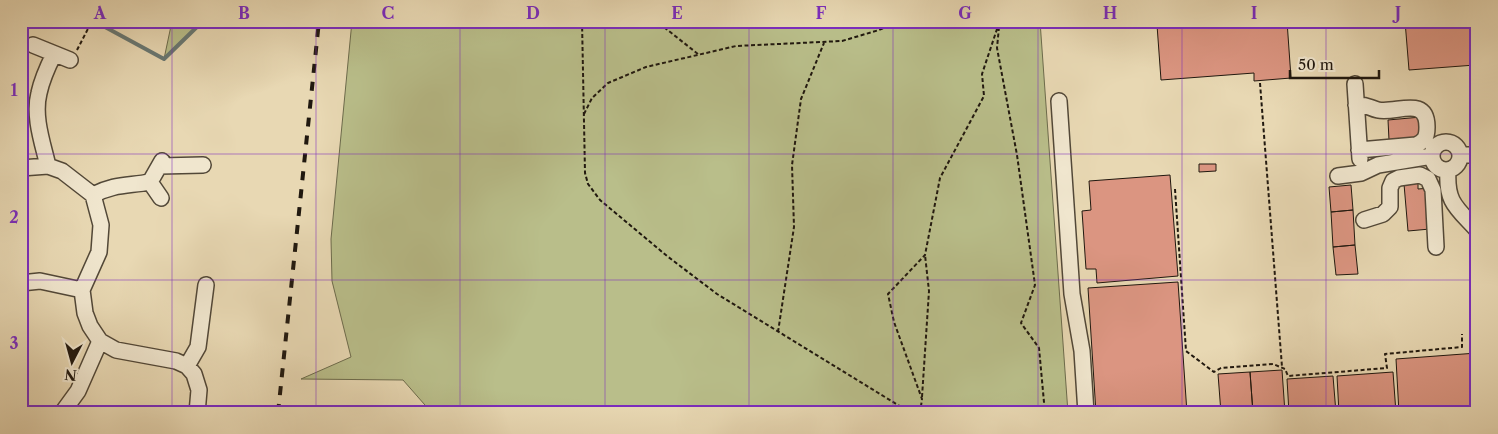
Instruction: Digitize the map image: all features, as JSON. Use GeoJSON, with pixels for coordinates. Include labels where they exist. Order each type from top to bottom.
{"type":"FeatureCollection","features":[{"type":"Feature","properties":{"kind":"street"},"geometry":{"type":"LineString","coordinates":[[34,45],[70,60]]}},
{"type":"Feature","properties":{"kind":"street"},"geometry":{"type":"LineString","coordinates":[[48,166],[38,118],[38,95],[54,54]]}},
{"type":"Feature","properties":{"kind":"street"},"geometry":{"type":"LineString","coordinates":[[1355,84],[1361,173]]}},
{"type":"Feature","properties":{"kind":"street"},"geometry":{"type":"LineString","coordinates":[[1059,100],[1072,294],[1082,351],[1086,413]]}},
{"type":"Feature","properties":{"kind":"street"},"geometry":{"type":"LineString","coordinates":[[1356,106],[1365,104],[1379,111],[1420,109],[1427,123],[1427,135],[1424,141],[1416,145],[1359,150]]}},
{"type":"Feature","properties":{"kind":"street"},"geometry":{"type":"LineString","coordinates":[[1446,142],[1458,147],[1461,155],[1459,164],[1448,171],[1438,169],[1432,161],[1432,156],[1435,148],[1446,142]]}},
{"type":"Feature","properties":{"kind":"street"},"geometry":{"type":"LineString","coordinates":[[1461,155],[1477,154]]}},
{"type":"Feature","properties":{"kind":"street"},"geometry":{"type":"LineString","coordinates":[[1338,176],[1361,173],[1378,165],[1432,156]]}},
{"type":"Feature","properties":{"kind":"street"},"geometry":{"type":"LineString","coordinates":[[150,182],[161,163],[203,165]]}},
{"type":"Feature","properties":{"kind":"street"},"geometry":{"type":"LineString","coordinates":[[21,168],[48,166],[62,171],[93,195],[101,225],[101,240],[99,252],[82,290],[88,320],[100,341],[116,350],[176,361],[187,366],[194,374],[199,390],[197,413]]}},
{"type":"Feature","properties":{"kind":"street"},"geometry":{"type":"LineString","coordinates":[[1448,171],[1451,202],[1477,230]]}},
{"type":"Feature","properties":{"kind":"street"},"geometry":{"type":"LineString","coordinates":[[1364,220],[1382,214],[1390,208],[1390,188],[1393,181],[1399,178],[1420,175],[1428,180],[1433,190],[1436,247]]}},
{"type":"Feature","properties":{"kind":"street"},"geometry":{"type":"LineString","coordinates":[[93,195],[107,188],[150,182]]}},
{"type":"Feature","properties":{"kind":"street"},"geometry":{"type":"LineString","coordinates":[[150,182],[161,198]]}},
{"type":"Feature","properties":{"kind":"street"},"geometry":{"type":"LineString","coordinates":[[21,283],[40,281],[82,290]]}},
{"type":"Feature","properties":{"kind":"street"},"geometry":{"type":"LineString","coordinates":[[187,366],[198,347],[206,285]]}},
{"type":"Feature","properties":{"kind":"street"},"geometry":{"type":"LineString","coordinates":[[62,413],[78,391],[100,341]]}},
{"type":"Feature","properties":{"kind":"path"},"geometry":{"type":"LineString","coordinates":[[70,60],[74,56],[92,21]]}},
{"type":"Feature","properties":{"kind":"path"},"geometry":{"type":"LineString","coordinates":[[131,21],[153,28],[172,26],[178,21]]}},
{"type":"Feature","properties":{"kind":"path"},"geometry":{"type":"LineString","coordinates":[[582,21],[585,173],[588,184],[600,200],[667,256],[717,294],[911,413]]}},
{"type":"Feature","properties":{"kind":"path"},"geometry":{"type":"LineString","coordinates":[[662,21],[665,28],[698,54]]}},
{"type":"Feature","properties":{"kind":"path"},"geometry":{"type":"LineString","coordinates":[[584,114],[592,98],[608,83],[646,66],[736,46],[842,40],[878,30],[899,21]]}},
{"type":"Feature","properties":{"kind":"path"},"geometry":{"type":"LineString","coordinates":[[920,413],[929,291],[925,255],[940,178],[984,96],[982,74],[999,22]]}},
{"type":"Feature","properties":{"kind":"path"},"geometry":{"type":"LineString","coordinates":[[999,22],[997,48],[1017,155],[1035,284],[1021,323],[1039,348],[1045,413]]}},
{"type":"Feature","properties":{"kind":"path"},"geometry":{"type":"LineString","coordinates":[[778,332],[794,227],[792,165],[801,99],[824,42]]}},
{"type":"Feature","properties":{"kind":"path"},"geometry":{"type":"LineString","coordinates":[[1260,83],[1282,367]]}},
{"type":"Feature","properties":{"kind":"path"},"geometry":{"type":"LineString","coordinates":[[1175,189],[1186,352],[1214,372],[1221,368],[1273,364],[1285,369],[1288,376],[1387,368],[1386,354],[1462,347],[1462,334]]}},
{"type":"Feature","properties":{"kind":"path"},"geometry":{"type":"LineString","coordinates":[[922,399],[894,322],[888,294],[925,255]]}},
{"type":"Feature","properties":{"kind":"green space"},"geometry":{"type":"Polygon","coordinates":[[[172,21],[203,21],[164,59],[172,21]]]}},
{"type":"Feature","properties":{"kind":"green space"},"geometry":{"type":"Polygon","coordinates":[[[352,21],[1040,21],[1068,413],[432,413],[403,380],[301,379],[351,357],[332,281],[331,239],[352,21]]]}},
{"type":"Feature","properties":{"kind":"building"},"geometry":{"type":"Polygon","coordinates":[[[1211,21],[1287,21],[1291,78],[1254,81],[1254,73],[1161,80],[1157,25],[1211,21]]]}},
{"type":"Feature","properties":{"kind":"building"},"geometry":{"type":"Polygon","coordinates":[[[1405,21],[1472,21],[1475,65],[1409,70],[1405,21]]]}},
{"type":"Feature","properties":{"kind":"building"},"geometry":{"type":"Polygon","coordinates":[[[1421,117],[1423,138],[1389,140],[1388,120],[1421,117]]]}},
{"type":"Feature","properties":{"kind":"building"},"geometry":{"type":"Polygon","coordinates":[[[1199,164],[1216,164],[1216,171],[1199,172],[1199,164]]]}},
{"type":"Feature","properties":{"kind":"building"},"geometry":{"type":"Polygon","coordinates":[[[1170,175],[1178,276],[1097,283],[1096,269],[1086,269],[1082,211],[1091,210],[1089,181],[1170,175]]]}},
{"type":"Feature","properties":{"kind":"building"},"geometry":{"type":"Polygon","coordinates":[[[1418,183],[1418,189],[1431,188],[1430,229],[1408,231],[1404,184],[1418,183]]]}},
{"type":"Feature","properties":{"kind":"building"},"geometry":{"type":"Polygon","coordinates":[[[1351,185],[1353,210],[1331,212],[1329,187],[1351,185]]]}},
{"type":"Feature","properties":{"kind":"building"},"geometry":{"type":"Polygon","coordinates":[[[1353,210],[1355,245],[1333,247],[1331,212],[1353,210]]]}},
{"type":"Feature","properties":{"kind":"building"},"geometry":{"type":"Polygon","coordinates":[[[1355,245],[1358,274],[1336,275],[1333,247],[1355,245]]]}},
{"type":"Feature","properties":{"kind":"building"},"geometry":{"type":"Polygon","coordinates":[[[1178,282],[1187,413],[1096,413],[1088,288],[1178,282]]]}},
{"type":"Feature","properties":{"kind":"building"},"geometry":{"type":"Polygon","coordinates":[[[1477,353],[1477,413],[1399,413],[1396,359],[1477,353]]]}},
{"type":"Feature","properties":{"kind":"building"},"geometry":{"type":"Polygon","coordinates":[[[1282,370],[1285,413],[1253,413],[1250,372],[1282,370]]]}},
{"type":"Feature","properties":{"kind":"building"},"geometry":{"type":"Polygon","coordinates":[[[1250,372],[1253,413],[1221,413],[1218,374],[1250,372]]]}},
{"type":"Feature","properties":{"kind":"building"},"geometry":{"type":"Polygon","coordinates":[[[1393,372],[1396,413],[1339,413],[1337,376],[1393,372]]]}},
{"type":"Feature","properties":{"kind":"building"},"geometry":{"type":"Polygon","coordinates":[[[1333,376],[1336,413],[1289,413],[1287,379],[1333,376]]]}},
{"type":"Feature","properties":{"kind":"waterway"},"geometry":{"type":"LineString","coordinates":[[94,21],[164,59],[203,21]]}},
{"type":"Feature","properties":{"kind":"railway"},"geometry":{"type":"LineString","coordinates":[[278,413],[319,21]]}}]}
